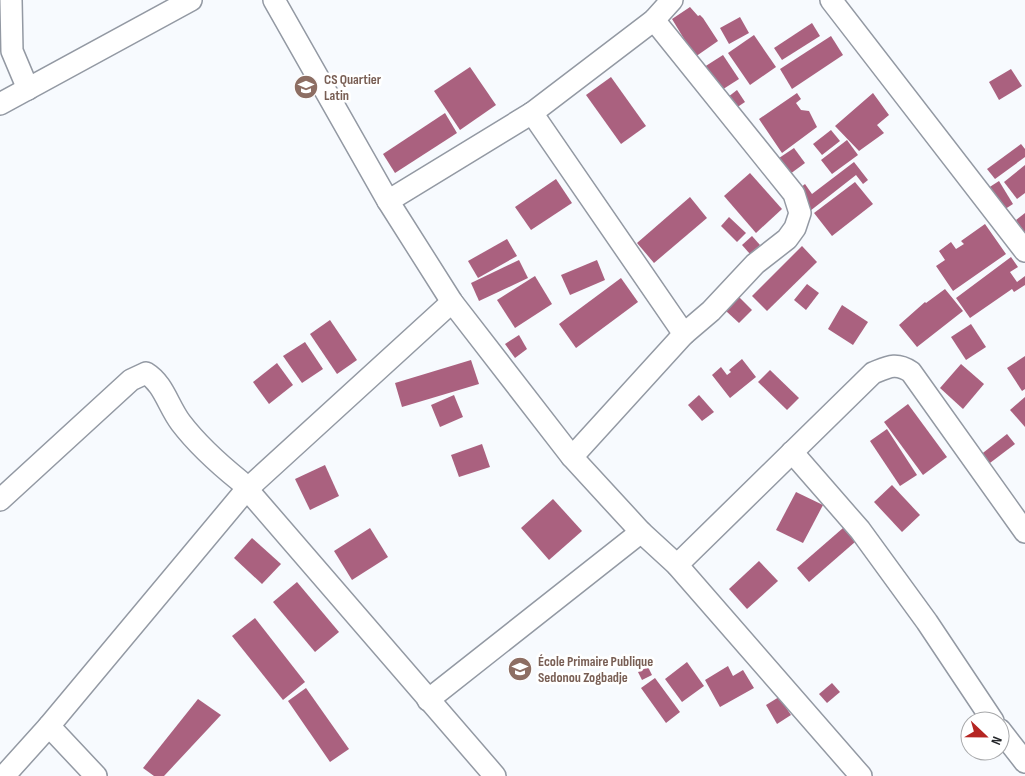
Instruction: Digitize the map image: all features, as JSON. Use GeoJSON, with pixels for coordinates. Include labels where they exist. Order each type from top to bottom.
{"type":"FeatureCollection","features":[{"type":"Feature","properties":{"kind":"street"},"geometry":{"type":"LineString","coordinates":[[12,0],[6,44],[28,89]]}},
{"type":"Feature","properties":{"kind":"street"},"geometry":{"type":"LineString","coordinates":[[0,104],[191,0]]}},
{"type":"Feature","properties":{"kind":"street"},"geometry":{"type":"LineString","coordinates":[[274,0],[388,201],[452,302],[572,457],[641,532],[677,565],[861,776]]}},
{"type":"Feature","properties":{"kind":"street"},"geometry":{"type":"LineString","coordinates":[[388,201],[532,113],[654,20],[672,0]]}},
{"type":"Feature","properties":{"kind":"street"},"geometry":{"type":"LineString","coordinates":[[831,0],[1025,251]]}},
{"type":"Feature","properties":{"kind":"street"},"geometry":{"type":"LineString","coordinates":[[572,457],[684,334],[710,311],[754,264],[787,239],[795,228],[800,213],[794,194],[654,20]]}},
{"type":"Feature","properties":{"kind":"street"},"geometry":{"type":"LineString","coordinates":[[532,113],[684,334]]}},
{"type":"Feature","properties":{"kind":"street"},"geometry":{"type":"LineString","coordinates":[[4,776],[49,726],[246,490],[452,302]]}},
{"type":"Feature","properties":{"kind":"street"},"geometry":{"type":"LineString","coordinates":[[677,565],[873,373],[890,366],[901,365],[911,372],[1025,532]]}},
{"type":"Feature","properties":{"kind":"street"},"geometry":{"type":"LineString","coordinates":[[0,500],[131,380],[146,373],[155,378],[181,423],[246,490],[495,776]]}},
{"type":"Feature","properties":{"kind":"street"},"geometry":{"type":"LineString","coordinates":[[792,452],[860,530],[927,622],[986,711]]}},
{"type":"Feature","properties":{"kind":"street"},"geometry":{"type":"LineString","coordinates":[[428,700],[641,532]]}},
{"type":"Feature","properties":{"kind":"street"},"geometry":{"type":"LineString","coordinates":[[49,726],[96,776]]}},
{"type":"Feature","properties":{"kind":"street"},"geometry":{"type":"LineString","coordinates":[[1010,743],[1025,762]]}},
{"type":"Feature","properties":{"kind":"building"},"geometry":{"type":"Polygon","coordinates":[[[690,7],[698,16],[700,15],[703,18],[718,41],[695,57],[672,19],[690,7]]]}},
{"type":"Feature","properties":{"kind":"building"},"geometry":{"type":"Polygon","coordinates":[[[740,17],[749,33],[729,44],[720,28],[740,17]]]}},
{"type":"Feature","properties":{"kind":"building"},"geometry":{"type":"Polygon","coordinates":[[[812,23],[820,36],[782,60],[774,48],[812,23]]]}},
{"type":"Feature","properties":{"kind":"building"},"geometry":{"type":"Polygon","coordinates":[[[754,35],[776,67],[750,85],[728,53],[754,35]]]}},
{"type":"Feature","properties":{"kind":"building"},"geometry":{"type":"Polygon","coordinates":[[[831,36],[843,55],[792,89],[780,69],[831,36]]]}},
{"type":"Feature","properties":{"kind":"building"},"geometry":{"type":"Polygon","coordinates":[[[723,55],[739,79],[717,93],[701,69],[723,55]]]}},
{"type":"Feature","properties":{"kind":"building"},"geometry":{"type":"Polygon","coordinates":[[[470,67],[496,105],[460,130],[434,91],[470,67]]]}},
{"type":"Feature","properties":{"kind":"building"},"geometry":{"type":"Polygon","coordinates":[[[1011,69],[1022,86],[999,100],[989,82],[1011,69]]]}},
{"type":"Feature","properties":{"kind":"building"},"geometry":{"type":"Polygon","coordinates":[[[611,77],[646,126],[621,144],[586,95],[611,77]]]}},
{"type":"Feature","properties":{"kind":"building"},"geometry":{"type":"Polygon","coordinates":[[[737,90],[745,102],[736,108],[728,97],[737,90]]]}},
{"type":"Feature","properties":{"kind":"building"},"geometry":{"type":"Polygon","coordinates":[[[797,93],[801,99],[796,103],[801,110],[809,111],[817,127],[782,153],[759,119],[797,93]]]}},
{"type":"Feature","properties":{"kind":"building"},"geometry":{"type":"Polygon","coordinates":[[[873,93],[889,115],[877,125],[884,133],[859,151],[835,126],[873,93]]]}},
{"type":"Feature","properties":{"kind":"building"},"geometry":{"type":"Polygon","coordinates":[[[445,113],[457,133],[395,173],[383,154],[445,113]]]}},
{"type":"Feature","properties":{"kind":"building"},"geometry":{"type":"Polygon","coordinates":[[[831,130],[840,141],[822,155],[813,144],[831,130]]]}},
{"type":"Feature","properties":{"kind":"building"},"geometry":{"type":"Polygon","coordinates":[[[847,140],[858,155],[832,174],[821,160],[847,140]]]}},
{"type":"Feature","properties":{"kind":"building"},"geometry":{"type":"Polygon","coordinates":[[[1021,144],[1025,149],[1025,157],[995,179],[987,169],[1021,144]]]}},
{"type":"Feature","properties":{"kind":"building"},"geometry":{"type":"Polygon","coordinates":[[[794,148],[805,163],[790,174],[779,158],[794,148]]]}},
{"type":"Feature","properties":{"kind":"building"},"geometry":{"type":"Polygon","coordinates":[[[854,162],[868,180],[863,184],[856,175],[810,211],[795,192],[805,184],[812,194],[854,162]]]}},
{"type":"Feature","properties":{"kind":"building"},"geometry":{"type":"Polygon","coordinates":[[[1025,165],[1025,193],[1017,199],[1004,182],[1025,165]]]}},
{"type":"Feature","properties":{"kind":"building"},"geometry":{"type":"Polygon","coordinates":[[[750,173],[782,209],[756,233],[724,196],[750,173]]]}},
{"type":"Feature","properties":{"kind":"building"},"geometry":{"type":"Polygon","coordinates":[[[556,179],[572,203],[531,230],[515,207],[556,179]]]}},
{"type":"Feature","properties":{"kind":"building"},"geometry":{"type":"Polygon","coordinates":[[[999,181],[1013,204],[999,213],[985,190],[999,181]]]}},
{"type":"Feature","properties":{"kind":"building"},"geometry":{"type":"Polygon","coordinates":[[[855,182],[873,204],[832,236],[814,213],[855,182]]]}},
{"type":"Feature","properties":{"kind":"building"},"geometry":{"type":"Polygon","coordinates":[[[690,197],[707,218],[654,263],[637,243],[690,197]]]}},
{"type":"Feature","properties":{"kind":"building"},"geometry":{"type":"Polygon","coordinates":[[[1025,213],[1025,233],[1016,220],[1025,213]]]}},
{"type":"Feature","properties":{"kind":"building"},"geometry":{"type":"Polygon","coordinates":[[[729,217],[746,233],[737,242],[721,226],[729,217]]]}},
{"type":"Feature","properties":{"kind":"building"},"geometry":{"type":"Polygon","coordinates":[[[985,224],[1006,254],[953,291],[936,266],[945,260],[939,251],[951,242],[956,249],[964,244],[961,241],[985,224]]]}},
{"type":"Feature","properties":{"kind":"building"},"geometry":{"type":"Polygon","coordinates":[[[752,236],[760,245],[750,254],[742,245],[752,236]]]}},
{"type":"Feature","properties":{"kind":"building"},"geometry":{"type":"Polygon","coordinates":[[[507,239],[517,256],[478,278],[468,261],[507,239]]]}},
{"type":"Feature","properties":{"kind":"building"},"geometry":{"type":"Polygon","coordinates":[[[802,246],[817,262],[767,311],[752,296],[802,246]]]}},
{"type":"Feature","properties":{"kind":"building"},"geometry":{"type":"Polygon","coordinates":[[[1011,257],[1018,267],[1010,272],[1017,282],[1025,276],[1025,285],[1014,292],[1012,289],[970,318],[956,298],[1011,257]]]}},
{"type":"Feature","properties":{"kind":"building"},"geometry":{"type":"Polygon","coordinates":[[[519,260],[528,278],[479,301],[471,283],[519,260]]]}},
{"type":"Feature","properties":{"kind":"building"},"geometry":{"type":"Polygon","coordinates":[[[597,260],[605,280],[570,295],[561,275],[597,260]]]}},
{"type":"Feature","properties":{"kind":"building"},"geometry":{"type":"Polygon","coordinates":[[[535,276],[552,304],[515,328],[497,300],[535,276]]]}},
{"type":"Feature","properties":{"kind":"building"},"geometry":{"type":"Polygon","coordinates":[[[621,278],[638,302],[576,348],[559,324],[621,278]]]}},
{"type":"Feature","properties":{"kind":"building"},"geometry":{"type":"Polygon","coordinates":[[[807,284],[819,293],[806,310],[794,300],[807,284]]]}},
{"type":"Feature","properties":{"kind":"building"},"geometry":{"type":"Polygon","coordinates":[[[945,289],[963,311],[917,347],[899,325],[925,302],[945,289]]]}},
{"type":"Feature","properties":{"kind":"building"},"geometry":{"type":"Polygon","coordinates":[[[739,297],[752,310],[739,323],[726,311],[739,297]]]}},
{"type":"Feature","properties":{"kind":"building"},"geometry":{"type":"Polygon","coordinates":[[[842,305],[868,322],[853,345],[828,329],[842,305]]]}},
{"type":"Feature","properties":{"kind":"building"},"geometry":{"type":"Polygon","coordinates":[[[330,320],[357,360],[337,374],[310,334],[330,320]]]}},
{"type":"Feature","properties":{"kind":"building"},"geometry":{"type":"Polygon","coordinates":[[[971,324],[986,347],[966,360],[951,337],[971,324]]]}},
{"type":"Feature","properties":{"kind":"building"},"geometry":{"type":"Polygon","coordinates":[[[519,335],[527,349],[515,358],[505,344],[519,335]]]}},
{"type":"Feature","properties":{"kind":"building"},"geometry":{"type":"Polygon","coordinates":[[[305,342],[323,369],[302,383],[283,356],[305,342]]]}},
{"type":"Feature","properties":{"kind":"building"},"geometry":{"type":"Polygon","coordinates":[[[1025,356],[1025,389],[1022,391],[1007,368],[1025,356]]]}},
{"type":"Feature","properties":{"kind":"building"},"geometry":{"type":"Polygon","coordinates":[[[742,359],[756,377],[730,398],[712,375],[721,367],[727,375],[731,372],[729,370],[742,359]]]}},
{"type":"Feature","properties":{"kind":"building"},"geometry":{"type":"Polygon","coordinates":[[[471,360],[479,384],[402,407],[395,383],[471,360]]]}},
{"type":"Feature","properties":{"kind":"building"},"geometry":{"type":"Polygon","coordinates":[[[277,363],[293,385],[269,404],[253,382],[277,363]]]}},
{"type":"Feature","properties":{"kind":"building"},"geometry":{"type":"Polygon","coordinates":[[[961,364],[984,384],[963,409],[940,388],[961,364]]]}},
{"type":"Feature","properties":{"kind":"building"},"geometry":{"type":"Polygon","coordinates":[[[770,370],[799,398],[787,410],[758,382],[770,370]]]}},
{"type":"Feature","properties":{"kind":"building"},"geometry":{"type":"Polygon","coordinates":[[[454,395],[463,417],[440,427],[431,405],[454,395]]]}},
{"type":"Feature","properties":{"kind":"building"},"geometry":{"type":"Polygon","coordinates":[[[699,395],[714,412],[702,421],[688,405],[699,395]]]}},
{"type":"Feature","properties":{"kind":"building"},"geometry":{"type":"Polygon","coordinates":[[[1025,397],[1025,427],[1010,410],[1025,397]]]}},
{"type":"Feature","properties":{"kind":"building"},"geometry":{"type":"Polygon","coordinates":[[[908,404],[947,457],[923,475],[884,422],[908,404]]]}},
{"type":"Feature","properties":{"kind":"building"},"geometry":{"type":"Polygon","coordinates":[[[887,429],[917,475],[900,486],[870,441],[887,429]]]}},
{"type":"Feature","properties":{"kind":"building"},"geometry":{"type":"Polygon","coordinates":[[[1007,434],[1015,444],[986,466],[979,456],[1007,434]]]}},
{"type":"Feature","properties":{"kind":"building"},"geometry":{"type":"Polygon","coordinates":[[[482,444],[490,467],[459,477],[451,455],[482,444]]]}},
{"type":"Feature","properties":{"kind":"building"},"geometry":{"type":"Polygon","coordinates":[[[325,465],[339,496],[310,510],[295,479],[325,465]]]}},
{"type":"Feature","properties":{"kind":"building"},"geometry":{"type":"Polygon","coordinates":[[[892,485],[920,515],[902,532],[874,502],[892,485]]]}},
{"type":"Feature","properties":{"kind":"building"},"geometry":{"type":"Polygon","coordinates":[[[796,492],[823,505],[803,543],[776,530],[796,492]]]}},
{"type":"Feature","properties":{"kind":"building"},"geometry":{"type":"Polygon","coordinates":[[[553,499],[582,531],[549,560],[521,528],[553,499]]]}},
{"type":"Feature","properties":{"kind":"building"},"geometry":{"type":"Polygon","coordinates":[[[370,528],[388,557],[352,580],[334,551],[370,528]]]}},
{"type":"Feature","properties":{"kind":"building"},"geometry":{"type":"Polygon","coordinates":[[[843,528],[855,542],[809,582],[797,568],[843,528]]]}},
{"type":"Feature","properties":{"kind":"building"},"geometry":{"type":"Polygon","coordinates":[[[252,538],[281,564],[262,584],[234,558],[252,538]]]}},
{"type":"Feature","properties":{"kind":"building"},"geometry":{"type":"Polygon","coordinates":[[[759,561],[778,581],[747,609],[729,589],[759,561]]]}},
{"type":"Feature","properties":{"kind":"building"},"geometry":{"type":"Polygon","coordinates":[[[297,582],[339,632],[315,652],[273,602],[297,582]]]}},
{"type":"Feature","properties":{"kind":"building"},"geometry":{"type":"Polygon","coordinates":[[[255,618],[305,682],[283,700],[232,636],[255,618]]]}},
{"type":"Feature","properties":{"kind":"building"},"geometry":{"type":"Polygon","coordinates":[[[687,662],[704,686],[682,702],[665,679],[687,662]]]}},
{"type":"Feature","properties":{"kind":"building"},"geometry":{"type":"Polygon","coordinates":[[[728,666],[733,676],[743,670],[754,688],[720,707],[705,680],[728,666]]]}},
{"type":"Feature","properties":{"kind":"building"},"geometry":{"type":"Polygon","coordinates":[[[648,667],[652,675],[642,680],[638,672],[648,667]]]}},
{"type":"Feature","properties":{"kind":"building"},"geometry":{"type":"Polygon","coordinates":[[[655,678],[680,712],[666,723],[641,688],[655,678]]]}},
{"type":"Feature","properties":{"kind":"building"},"geometry":{"type":"Polygon","coordinates":[[[832,683],[840,692],[827,703],[819,694],[832,683]]]}},
{"type":"Feature","properties":{"kind":"building"},"geometry":{"type":"Polygon","coordinates":[[[306,688],[349,749],[330,762],[288,701],[306,688]]]}},
{"type":"Feature","properties":{"kind":"building"},"geometry":{"type":"Polygon","coordinates":[[[779,697],[791,715],[777,724],[766,705],[779,697]]]}},
{"type":"Feature","properties":{"kind":"building"},"geometry":{"type":"Polygon","coordinates":[[[198,699],[221,715],[164,776],[154,776],[143,768],[198,699]]]}},
{"type":"Feature","properties":{"kind":"place","name":"CS Quartier Latin"},"geometry":{"type":"Point","coordinates":[306,87]}},
{"type":"Feature","properties":{"kind":"place","name":"École Primaire Publique Sedonou Zogbadje"},"geometry":{"type":"Point","coordinates":[520,669]}}]}
